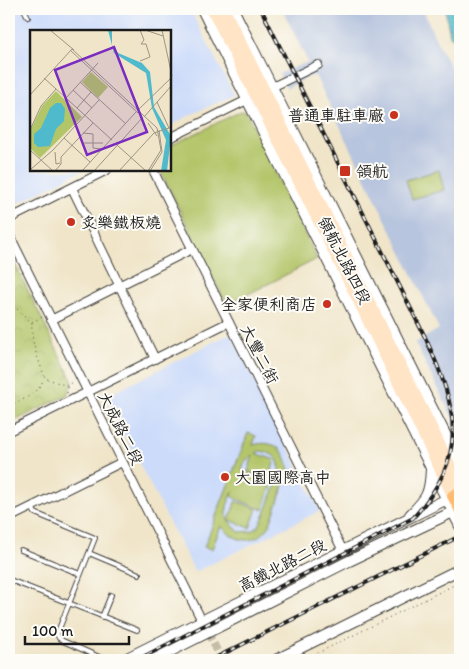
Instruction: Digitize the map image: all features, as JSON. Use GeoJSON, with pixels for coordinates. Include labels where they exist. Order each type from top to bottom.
{"type":"FeatureCollection","features":[{"type":"Feature","properties":{"kind":"main road","name":"領航北路四段"},"geometry":{"type":"LineString","coordinates":[[212,9],[260,94],[460,485]]}},
{"type":"Feature","properties":{"kind":"main road","name":"領航北路四段"},"geometry":{"type":"LineString","coordinates":[[224,9],[260,94],[453,496],[458,510]]}},
{"type":"Feature","properties":{"kind":"street","name":"領航北路四段"},"geometry":{"type":"LineString","coordinates":[[202,9],[260,94],[460,464]]}},
{"type":"Feature","properties":{"kind":"street","name":"領航北路四段"},"geometry":{"type":"LineString","coordinates":[[233,9],[260,94],[431,468],[453,496]]}},
{"type":"Feature","properties":{"kind":"street"},"geometry":{"type":"LineString","coordinates":[[171,138],[318,65]]}},
{"type":"Feature","properties":{"kind":"street"},"geometry":{"type":"LineString","coordinates":[[9,219],[105,171]]}},
{"type":"Feature","properties":{"kind":"street","name":"大豐二街"},"geometry":{"type":"LineString","coordinates":[[153,171],[343,551]]}},
{"type":"Feature","properties":{"kind":"street"},"geometry":{"type":"LineString","coordinates":[[72,188],[155,359]]}},
{"type":"Feature","properties":{"kind":"street","name":"大成路二段"},"geometry":{"type":"LineString","coordinates":[[9,234],[208,633]]}},
{"type":"Feature","properties":{"kind":"street"},"geometry":{"type":"LineString","coordinates":[[52,320],[192,249]]}},
{"type":"Feature","properties":{"kind":"street"},"geometry":{"type":"LineString","coordinates":[[9,431],[229,322]]}},
{"type":"Feature","properties":{"kind":"street"},"geometry":{"type":"LineString","coordinates":[[9,518],[122,462]]}},
{"type":"Feature","properties":{"kind":"street"},"geometry":{"type":"LineString","coordinates":[[404,521],[426,499],[430,484],[431,468]]}},
{"type":"Feature","properties":{"kind":"street","name":"高鐵北路二段"},"geometry":{"type":"LineString","coordinates":[[123,660],[453,496]]}},
{"type":"Feature","properties":{"kind":"street","name":"領航北路四段"},"geometry":{"type":"LineString","coordinates":[[458,510],[460,526]]}},
{"type":"Feature","properties":{"kind":"street","name":"高鐵北路二段"},"geometry":{"type":"LineString","coordinates":[[153,660],[349,561],[458,510]]}},
{"type":"Feature","properties":{"kind":"street"},"geometry":{"type":"LineString","coordinates":[[276,660],[460,569]]}},
{"type":"Feature","properties":{"kind":"lane"},"geometry":{"type":"LineString","coordinates":[[24,9],[28,17]]}},
{"type":"Feature","properties":{"kind":"lane"},"geometry":{"type":"LineString","coordinates":[[32,507],[35,513],[95,538],[58,629],[59,638],[106,660]]}},
{"type":"Feature","properties":{"kind":"lane"},"geometry":{"type":"LineString","coordinates":[[21,550],[80,574]]}},
{"type":"Feature","properties":{"kind":"lane"},"geometry":{"type":"LineString","coordinates":[[89,553],[140,574]]}},
{"type":"Feature","properties":{"kind":"lane"},"geometry":{"type":"LineString","coordinates":[[10,580],[137,630]]}},
{"type":"Feature","properties":{"kind":"lane"},"geometry":{"type":"LineString","coordinates":[[102,616],[111,595]]}},
{"type":"Feature","properties":{"kind":"path"},"geometry":{"type":"LineString","coordinates":[[9,291],[14,306],[32,323]]}},
{"type":"Feature","properties":{"kind":"path"},"geometry":{"type":"LineString","coordinates":[[9,311],[14,306]]}},
{"type":"Feature","properties":{"kind":"path"},"geometry":{"type":"LineString","coordinates":[[32,323],[43,316]]}},
{"type":"Feature","properties":{"kind":"path"},"geometry":{"type":"LineString","coordinates":[[10,404],[27,398],[41,386],[45,378],[31,338],[32,323]]}},
{"type":"Feature","properties":{"kind":"path"},"geometry":{"type":"LineString","coordinates":[[45,378],[67,386]]}},
{"type":"Feature","properties":{"kind":"path"},"geometry":{"type":"LineString","coordinates":[[67,393],[67,386],[75,380]]}},
{"type":"Feature","properties":{"kind":"path"},"geometry":{"type":"LineString","coordinates":[[9,396],[9,407]]}},
{"type":"Feature","properties":{"kind":"path"},"geometry":{"type":"LineString","coordinates":[[304,660],[460,582]]}},
{"type":"Feature","properties":{"kind":"shaded area"},"geometry":{"type":"Polygon","coordinates":[[[190,9],[234,95],[171,125],[171,30],[30,30],[30,171],[81,171],[14,205],[9,194],[9,10],[190,9]]]}},
{"type":"Feature","properties":{"kind":"shaded area"},"geometry":{"type":"Polygon","coordinates":[[[282,9],[423,9],[436,40],[460,85],[460,433],[415,343],[439,329],[316,77],[313,75],[287,88],[279,74],[307,62],[282,9]]]}},
{"type":"Feature","properties":{"kind":"shaded area","name":"大園國際高中"},"geometry":{"type":"Polygon","coordinates":[[[231,333],[320,511],[195,572],[105,397],[231,333]]]}},
{"type":"Feature","properties":{"kind":"green space"},"geometry":{"type":"Polygon","coordinates":[[[241,111],[246,112],[317,259],[227,305],[160,171],[171,171],[171,146],[241,111]]]}},
{"type":"Feature","properties":{"kind":"green space"},"geometry":{"type":"Polygon","coordinates":[[[439,170],[444,190],[412,199],[406,180],[439,170]]]}},
{"type":"Feature","properties":{"kind":"green space"},"geometry":{"type":"Polygon","coordinates":[[[9,252],[73,382],[67,395],[9,424],[9,252]]]}},
{"type":"Feature","properties":{"kind":"green space"},"geometry":{"type":"Polygon","coordinates":[[[248,433],[256,436],[253,445],[267,444],[278,448],[285,457],[289,471],[269,527],[257,537],[245,540],[233,536],[221,526],[212,549],[204,547],[248,433]],[[259,451],[256,453],[275,460],[269,479],[248,471],[253,455],[246,460],[242,470],[273,482],[263,510],[232,497],[233,491],[227,506],[227,519],[239,532],[252,531],[258,527],[274,490],[279,475],[279,468],[275,457],[259,451]]]}},
{"type":"Feature","properties":{"kind":"green space"},"geometry":{"type":"Polygon","coordinates":[[[236,501],[257,509],[250,528],[229,520],[236,501]]]}},
{"type":"Feature","properties":{"kind":"water"},"geometry":{"type":"Polygon","coordinates":[[[445,9],[460,9],[460,46],[450,36],[445,9]]]}},
{"type":"Feature","properties":{"kind":"tunnel"},"geometry":{"type":"LineString","coordinates":[[208,633],[222,660]]}},
{"type":"Feature","properties":{"kind":"railway"},"geometry":{"type":"LineString","coordinates":[[137,660],[413,518],[431,495],[443,474],[450,453],[453,432],[451,410],[437,363],[261,9]]}},
{"type":"Feature","properties":{"kind":"railway"},"geometry":{"type":"LineString","coordinates":[[211,660],[460,536]]}},
{"type":"Feature","properties":{"kind":"place","name":"普通車駐車廠"},"geometry":{"type":"Point","coordinates":[394,115]}},
{"type":"Feature","properties":{"kind":"place","name":"領航"},"geometry":{"type":"Point","coordinates":[345,171]}},
{"type":"Feature","properties":{"kind":"place","name":"炙樂鐵板燒"},"geometry":{"type":"Point","coordinates":[71,222]}},
{"type":"Feature","properties":{"kind":"place","name":"全家便利商店"},"geometry":{"type":"Point","coordinates":[327,304]}},
{"type":"Feature","properties":{"kind":"place","name":"大園國際高中"},"geometry":{"type":"Point","coordinates":[225,477]}}]}
